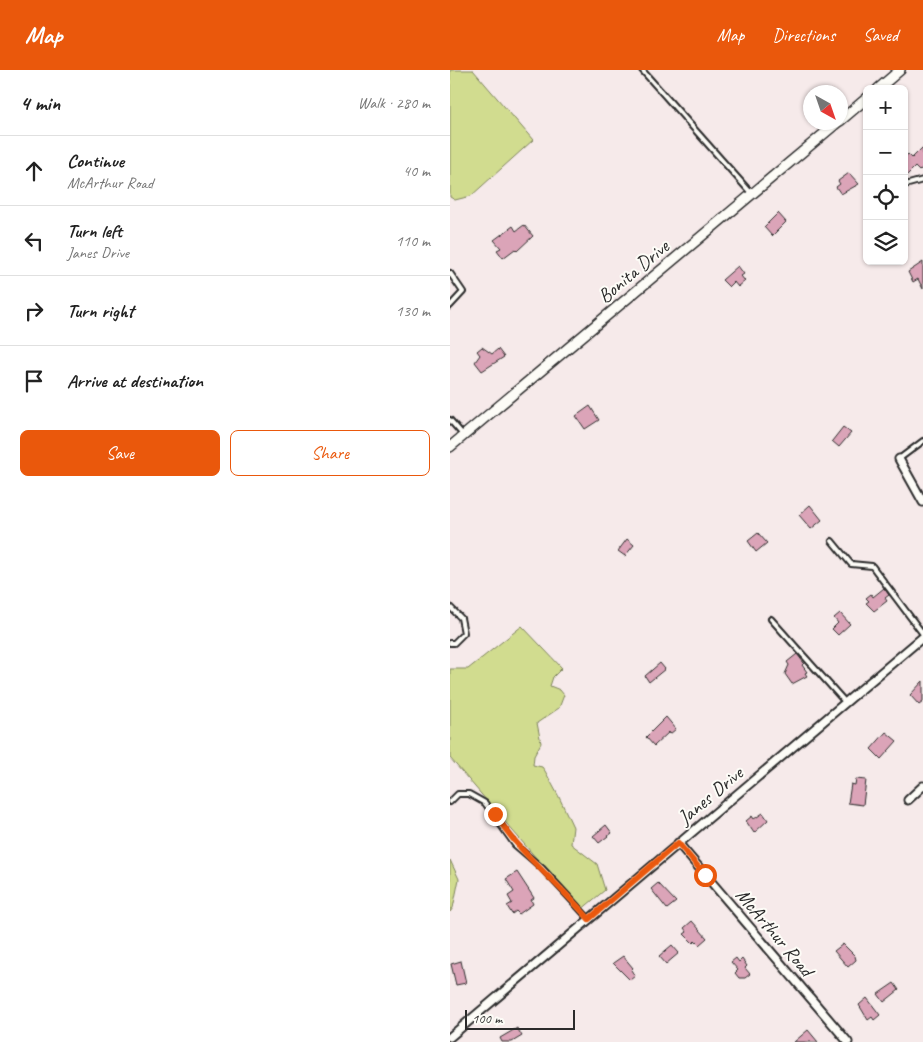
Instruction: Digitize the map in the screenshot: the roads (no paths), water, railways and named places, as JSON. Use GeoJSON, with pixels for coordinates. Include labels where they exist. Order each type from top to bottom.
{"type":"FeatureCollection","features":[{"type":"Feature","properties":{"kind":"street"},"geometry":{"type":"LineString","coordinates":[[883,85],[900,70]]}},
{"type":"Feature","properties":{"kind":"street","name":"Bonita Drive"},"geometry":{"type":"LineString","coordinates":[[848,114],[863,101]]}},
{"type":"Feature","properties":{"kind":"street","name":"Bonita Drive"},"geometry":{"type":"LineString","coordinates":[[450,447],[830,130]]}},
{"type":"Feature","properties":{"kind":"street"},"geometry":{"type":"LineString","coordinates":[[899,459],[923,502]]}},
{"type":"Feature","properties":{"kind":"street","name":"Janes Drive"},"geometry":{"type":"LineString","coordinates":[[450,1037],[923,636]]}},
{"type":"Feature","properties":{"kind":"street"},"geometry":{"type":"LineString","coordinates":[[908,800],[923,786]]}},
{"type":"Feature","properties":{"kind":"street","name":"McArthur Road"},"geometry":{"type":"LineString","coordinates":[[678,843],[848,1042]]}},
{"type":"Feature","properties":{"kind":"lane"},"geometry":{"type":"LineString","coordinates":[[642,70],[753,195]]}},
{"type":"Feature","properties":{"kind":"lane"},"geometry":{"type":"LineString","coordinates":[[908,184],[923,180]]}},
{"type":"Feature","properties":{"kind":"lane"},"geometry":{"type":"LineString","coordinates":[[450,273],[463,292],[450,306]]}},
{"type":"Feature","properties":{"kind":"lane"},"geometry":{"type":"LineString","coordinates":[[450,420],[464,436]]}},
{"type":"Feature","properties":{"kind":"lane"},"geometry":{"type":"LineString","coordinates":[[899,459],[923,441]]}},
{"type":"Feature","properties":{"kind":"lane"},"geometry":{"type":"LineString","coordinates":[[832,541],[851,564],[872,566],[923,636]]}},
{"type":"Feature","properties":{"kind":"lane"},"geometry":{"type":"LineString","coordinates":[[450,607],[461,618],[464,633],[454,643],[450,643]]}},
{"type":"Feature","properties":{"kind":"lane"},"geometry":{"type":"LineString","coordinates":[[771,619],[846,702]]}},
{"type":"Feature","properties":{"kind":"lane"},"geometry":{"type":"LineString","coordinates":[[450,802],[458,794],[469,794],[485,803],[515,844],[542,868],[589,919]]}}]}
